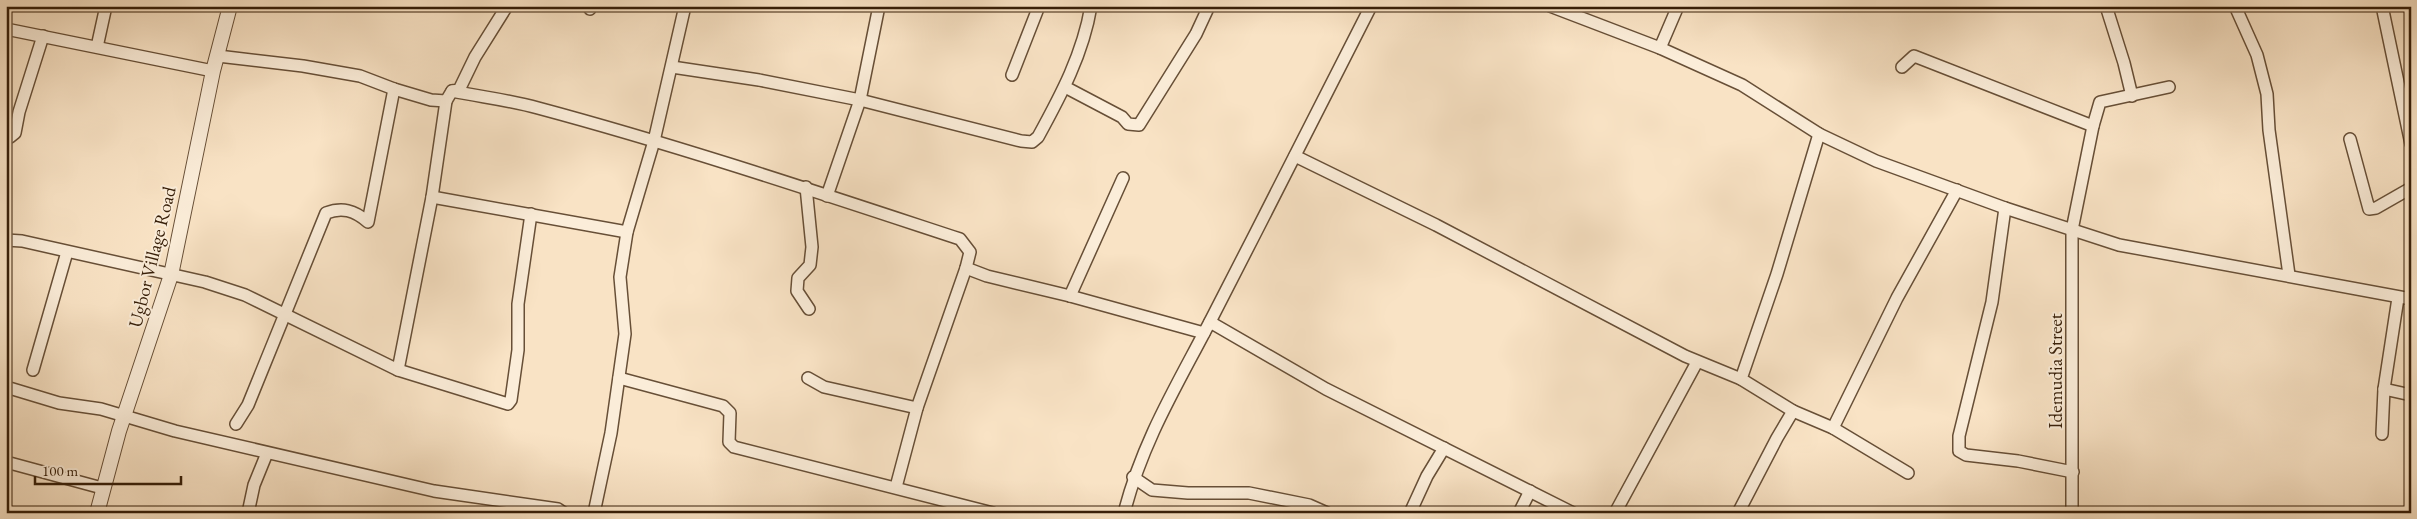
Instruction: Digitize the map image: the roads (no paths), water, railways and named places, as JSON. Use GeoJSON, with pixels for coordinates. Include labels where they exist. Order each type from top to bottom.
{"type":"FeatureCollection","features":[{"type":"Feature","properties":{"kind":"street"},"geometry":{"type":"LineString","coordinates":[[97,47],[106,6]]}},
{"type":"Feature","properties":{"kind":"street","name":"Ugbor Village Road"},"geometry":{"type":"LineString","coordinates":[[97,513],[102,488],[170,275],[213,71],[230,6]]}},
{"type":"Feature","properties":{"kind":"street"},"geometry":{"type":"LineString","coordinates":[[452,91],[459,90],[475,57],[507,6]]}},
{"type":"Feature","properties":{"kind":"street"},"geometry":{"type":"LineString","coordinates":[[594,513],[611,433],[626,334],[620,277],[627,232],[654,140],[685,6]]}},
{"type":"Feature","properties":{"kind":"street"},"geometry":{"type":"LineString","coordinates":[[828,196],[860,100],[879,6]]}},
{"type":"Feature","properties":{"kind":"street"},"geometry":{"type":"LineString","coordinates":[[1012,75],[1039,6]]}},
{"type":"Feature","properties":{"kind":"street"},"geometry":{"type":"LineString","coordinates":[[672,67],[759,80],[860,100],[1032,142],[1038,137],[1065,88],[1088,25],[1091,6]]}},
{"type":"Feature","properties":{"kind":"street"},"geometry":{"type":"LineString","coordinates":[[1065,88],[1122,117],[1128,124],[1139,125],[1196,34],[1209,6]]}},
{"type":"Feature","properties":{"kind":"street"},"geometry":{"type":"LineString","coordinates":[[1124,513],[1133,477],[1158,416],[1210,322],[1371,6]]}},
{"type":"Feature","properties":{"kind":"street"},"geometry":{"type":"LineString","coordinates":[[1550,6],[1660,48],[1742,85],[1819,134],[1876,161],[2006,208],[2119,245],[2411,299]]}},
{"type":"Feature","properties":{"kind":"street"},"geometry":{"type":"LineString","coordinates":[[1660,48],[1678,6]]}},
{"type":"Feature","properties":{"kind":"street"},"geometry":{"type":"LineString","coordinates":[[2106,6],[2132,96],[2169,87]]}},
{"type":"Feature","properties":{"kind":"street"},"geometry":{"type":"LineString","coordinates":[[2235,6],[2257,55],[2267,94],[2269,130],[2289,275]]}},
{"type":"Feature","properties":{"kind":"street"},"geometry":{"type":"LineString","coordinates":[[2382,6],[2411,144]]}},
{"type":"Feature","properties":{"kind":"street"},"geometry":{"type":"LineString","coordinates":[[6,30],[213,71]]}},
{"type":"Feature","properties":{"kind":"street"},"geometry":{"type":"LineString","coordinates":[[6,136],[10,137],[15,133],[19,112],[43,36]]}},
{"type":"Feature","properties":{"kind":"street"},"geometry":{"type":"LineString","coordinates":[[218,56],[303,66],[360,76],[394,89],[432,100],[446,101]]}},
{"type":"Feature","properties":{"kind":"street"},"geometry":{"type":"LineString","coordinates":[[1902,67],[1914,56],[2093,126]]}},
{"type":"Feature","properties":{"kind":"street"},"geometry":{"type":"LineString","coordinates":[[236,424],[248,405],[326,213],[339,208],[354,212],[368,222],[394,89]]}},
{"type":"Feature","properties":{"kind":"street"},"geometry":{"type":"LineString","coordinates":[[398,370],[432,197],[446,101],[452,91]]}},
{"type":"Feature","properties":{"kind":"street"},"geometry":{"type":"LineString","coordinates":[[452,91],[535,107],[654,140],[806,187],[960,239],[970,252],[966,268],[917,408],[896,486]]}},
{"type":"Feature","properties":{"kind":"street","name":"Idemudia Street"},"geometry":{"type":"LineString","coordinates":[[2072,513],[2072,230],[2093,126],[2100,102],[2132,96]]}},
{"type":"Feature","properties":{"kind":"street"},"geometry":{"type":"LineString","coordinates":[[1741,379],[1777,274],[1819,134]]}},
{"type":"Feature","properties":{"kind":"street"},"geometry":{"type":"LineString","coordinates":[[2350,138],[2369,209],[2376,208],[2411,188]]}},
{"type":"Feature","properties":{"kind":"street"},"geometry":{"type":"LineString","coordinates":[[1295,156],[1436,225],[1697,362],[1741,379],[1794,411],[1833,428],[1908,473]]}},
{"type":"Feature","properties":{"kind":"street"},"geometry":{"type":"LineString","coordinates":[[1070,296],[1122,178]]}},
{"type":"Feature","properties":{"kind":"street"},"geometry":{"type":"LineString","coordinates":[[806,187],[812,247],[810,265],[798,278],[797,291],[809,309]]}},
{"type":"Feature","properties":{"kind":"street"},"geometry":{"type":"LineString","coordinates":[[1833,428],[1897,298],[1957,190]]}},
{"type":"Feature","properties":{"kind":"street"},"geometry":{"type":"LineString","coordinates":[[432,197],[627,232]]}},
{"type":"Feature","properties":{"kind":"street"},"geometry":{"type":"LineString","coordinates":[[2006,208],[1992,302],[1959,436],[1959,451],[1966,455],[2018,461],[2072,472]]}},
{"type":"Feature","properties":{"kind":"street"},"geometry":{"type":"LineString","coordinates":[[6,240],[22,241],[205,282],[245,296],[398,370],[508,404],[511,400],[518,350],[518,304],[531,214]]}},
{"type":"Feature","properties":{"kind":"street"},"geometry":{"type":"LineString","coordinates":[[33,370],[67,252]]}},
{"type":"Feature","properties":{"kind":"street"},"geometry":{"type":"LineString","coordinates":[[966,268],[987,276],[1070,296],[1204,333]]}},
{"type":"Feature","properties":{"kind":"street"},"geometry":{"type":"LineString","coordinates":[[2382,434],[2384,389],[2398,298]]}},
{"type":"Feature","properties":{"kind":"street"},"geometry":{"type":"LineString","coordinates":[[1210,322],[1326,389],[1573,513]]}},
{"type":"Feature","properties":{"kind":"street"},"geometry":{"type":"LineString","coordinates":[[1615,513],[1697,362]]}},
{"type":"Feature","properties":{"kind":"street"},"geometry":{"type":"LineString","coordinates":[[619,378],[723,406],[730,413],[729,442],[734,446],[896,486],[993,513]]}},
{"type":"Feature","properties":{"kind":"street"},"geometry":{"type":"LineString","coordinates":[[808,378],[824,387],[917,408]]}},
{"type":"Feature","properties":{"kind":"street"},"geometry":{"type":"LineString","coordinates":[[6,387],[59,403],[101,409],[124,418],[434,491],[558,508],[564,513]]}},
{"type":"Feature","properties":{"kind":"street"},"geometry":{"type":"LineString","coordinates":[[2384,389],[2411,396]]}},
{"type":"Feature","properties":{"kind":"street"},"geometry":{"type":"LineString","coordinates":[[1738,513],[1777,438],[1794,411]]}},
{"type":"Feature","properties":{"kind":"street"},"geometry":{"type":"LineString","coordinates":[[1410,513],[1427,476],[1444,448]]}},
{"type":"Feature","properties":{"kind":"street"},"geometry":{"type":"LineString","coordinates":[[248,513],[254,486],[267,453]]}},
{"type":"Feature","properties":{"kind":"street"},"geometry":{"type":"LineString","coordinates":[[6,462],[102,488]]}},
{"type":"Feature","properties":{"kind":"street"},"geometry":{"type":"LineString","coordinates":[[1133,477],[1152,490],[1188,493],[1249,493],[1309,505],[1327,513]]}},
{"type":"Feature","properties":{"kind":"street"},"geometry":{"type":"LineString","coordinates":[[1520,513],[1530,491]]}}]}
